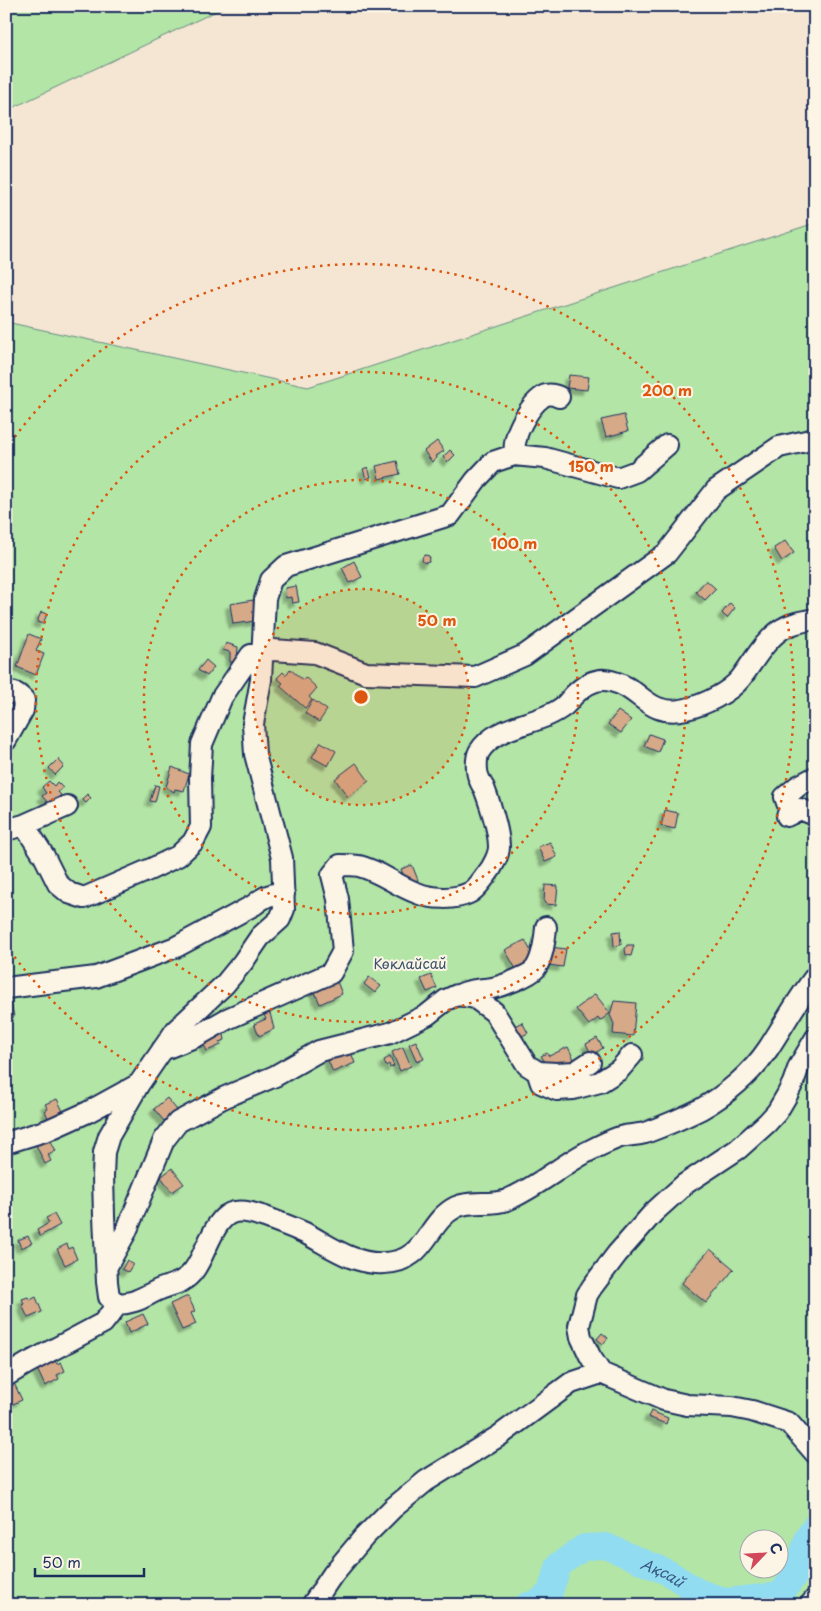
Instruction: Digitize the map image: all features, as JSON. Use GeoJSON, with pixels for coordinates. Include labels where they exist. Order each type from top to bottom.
{"type":"FeatureCollection","features":[{"type":"Feature","properties":{"kind":"street"},"geometry":{"type":"LineString","coordinates":[[514,455],[516,439],[522,424],[532,408],[541,397],[553,394],[560,396]]}},
{"type":"Feature","properties":{"kind":"street"},"geometry":{"type":"LineString","coordinates":[[67,806],[15,827],[44,856],[58,884],[69,893],[84,898],[178,856],[193,842],[201,827],[200,778],[202,744],[222,697],[251,655],[273,650],[315,653],[366,673],[476,677],[525,655],[666,553],[716,490],[779,447],[815,439]]}},
{"type":"Feature","properties":{"kind":"street"},"geometry":{"type":"LineString","coordinates":[[666,445],[637,471],[618,478],[546,458],[514,455],[493,462],[476,480],[450,515],[286,566],[271,580],[265,599],[261,680],[253,724],[254,754],[282,858],[284,909],[280,919],[260,937],[225,984],[176,1030],[139,1084],[109,1136],[104,1152],[104,1216],[109,1297],[118,1304],[132,1303],[159,1290],[175,1285],[186,1278],[195,1269],[218,1225],[225,1216],[234,1212],[248,1212],[282,1223],[350,1258],[384,1264],[398,1261],[418,1249],[438,1222],[448,1212],[458,1206],[504,1201],[523,1192],[584,1154],[620,1137],[643,1133],[670,1122],[700,1109],[722,1096],[753,1068],[763,1056],[815,977]]}},
{"type":"Feature","properties":{"kind":"street"},"geometry":{"type":"LineString","coordinates":[[162,1050],[197,1036],[227,1019],[331,973],[343,951],[338,899],[332,875],[340,865],[360,866],[385,876],[418,894],[450,899],[470,893],[491,868],[499,848],[495,826],[483,787],[478,778],[478,754],[488,741],[510,729],[556,712],[565,706],[583,687],[597,680],[612,680],[657,709],[670,712],[703,704],[740,679],[773,636],[795,623],[815,620]]}},
{"type":"Feature","properties":{"kind":"street"},"geometry":{"type":"LineString","coordinates":[[6,694],[11,692],[18,693],[24,700],[23,710],[6,740]]}},
{"type":"Feature","properties":{"kind":"street"},"geometry":{"type":"LineString","coordinates":[[815,777],[798,786],[785,797],[789,815],[800,808],[815,815]]}},
{"type":"Feature","properties":{"kind":"street"},"geometry":{"type":"LineString","coordinates":[[6,988],[96,977],[176,947],[254,905],[263,897],[278,893],[284,894]]}},
{"type":"Feature","properties":{"kind":"street"},"geometry":{"type":"LineString","coordinates":[[107,1266],[126,1232],[164,1140],[178,1122],[223,1098],[275,1076],[319,1051],[390,1033],[426,1015],[446,1000],[457,995],[515,981],[535,970],[545,944],[546,927]]}},
{"type":"Feature","properties":{"kind":"street"},"geometry":{"type":"LineString","coordinates":[[457,995],[475,998],[494,1012],[527,1065],[536,1071],[556,1074],[574,1072],[590,1062]]}},
{"type":"Feature","properties":{"kind":"street"},"geometry":{"type":"LineString","coordinates":[[815,1039],[798,1066],[793,1084],[787,1095],[767,1123],[738,1149],[685,1184],[654,1212],[617,1254],[586,1295],[579,1326],[581,1337],[601,1373],[664,1400],[687,1405],[732,1407],[752,1411],[815,1434]]}},
{"type":"Feature","properties":{"kind":"street"},"geometry":{"type":"LineString","coordinates":[[536,1071],[542,1083],[557,1090],[573,1089],[600,1082],[618,1070],[632,1055]]}},
{"type":"Feature","properties":{"kind":"street"},"geometry":{"type":"LineString","coordinates":[[6,1143],[56,1126],[88,1112],[139,1084]]}},
{"type":"Feature","properties":{"kind":"street"},"geometry":{"type":"LineString","coordinates":[[6,1376],[103,1323],[118,1304]]}},
{"type":"Feature","properties":{"kind":"street"},"geometry":{"type":"LineString","coordinates":[[312,1605],[333,1574],[364,1537],[393,1508],[426,1481],[500,1436],[571,1383],[601,1373]]}},
{"type":"Feature","properties":{"kind":"street"},"geometry":{"type":"LineString","coordinates":[[789,1423],[815,1453]]}},
{"type":"Feature","properties":{"kind":"street"},"geometry":{"type":"LineString","coordinates":[[810,1605],[815,1599]]}},
{"type":"Feature","properties":{"kind":"green space"},"geometry":{"type":"Polygon","coordinates":[[[6,6],[227,6],[6,111],[6,6]]]}},
{"type":"Feature","properties":{"kind":"green space","name":"Көклайсай"},"geometry":{"type":"Polygon","coordinates":[[[815,223],[815,1605],[6,1605],[6,322],[308,387],[815,223]]]}},
{"type":"Feature","properties":{"kind":"building"},"geometry":{"type":"Polygon","coordinates":[[[569,375],[589,377],[587,390],[567,388],[569,375]]]}},
{"type":"Feature","properties":{"kind":"building"},"geometry":{"type":"Polygon","coordinates":[[[624,415],[628,431],[606,437],[601,420],[624,415]]]}},
{"type":"Feature","properties":{"kind":"building"},"geometry":{"type":"Polygon","coordinates":[[[437,441],[444,451],[436,456],[437,458],[432,462],[424,451],[437,441]]]}},
{"type":"Feature","properties":{"kind":"building"},"geometry":{"type":"Polygon","coordinates":[[[450,450],[455,455],[448,462],[443,457],[450,450]]]}},
{"type":"Feature","properties":{"kind":"building"},"geometry":{"type":"Polygon","coordinates":[[[397,461],[400,474],[379,479],[376,466],[397,461]]]}},
{"type":"Feature","properties":{"kind":"building"},"geometry":{"type":"Polygon","coordinates":[[[368,467],[371,477],[366,479],[363,469],[368,467]]]}},
{"type":"Feature","properties":{"kind":"building"},"geometry":{"type":"Polygon","coordinates":[[[785,541],[794,553],[782,561],[774,548],[785,541]]]}},
{"type":"Feature","properties":{"kind":"building"},"geometry":{"type":"Polygon","coordinates":[[[426,555],[430,559],[426,563],[422,559],[426,555]]]}},
{"type":"Feature","properties":{"kind":"building"},"geometry":{"type":"Polygon","coordinates":[[[354,561],[362,577],[350,583],[342,568],[354,561]]]}},
{"type":"Feature","properties":{"kind":"building"},"geometry":{"type":"Polygon","coordinates":[[[706,580],[716,589],[705,600],[696,592],[706,580]]]}},
{"type":"Feature","properties":{"kind":"building"},"geometry":{"type":"Polygon","coordinates":[[[296,586],[299,602],[292,603],[291,597],[286,598],[285,588],[296,586]]]}},
{"type":"Feature","properties":{"kind":"building"},"geometry":{"type":"Polygon","coordinates":[[[253,600],[256,621],[233,624],[230,604],[253,600]]]}},
{"type":"Feature","properties":{"kind":"building"},"geometry":{"type":"Polygon","coordinates":[[[730,603],[735,608],[727,618],[722,613],[730,603]]]}},
{"type":"Feature","properties":{"kind":"building"},"geometry":{"type":"Polygon","coordinates":[[[41,612],[47,614],[43,624],[37,622],[41,612]]]}},
{"type":"Feature","properties":{"kind":"building"},"geometry":{"type":"Polygon","coordinates":[[[29,634],[41,639],[36,651],[44,654],[36,675],[17,667],[29,634]]]}},
{"type":"Feature","properties":{"kind":"building"},"geometry":{"type":"Polygon","coordinates":[[[226,643],[238,647],[237,662],[230,662],[230,652],[223,650],[226,643]]]}},
{"type":"Feature","properties":{"kind":"building"},"geometry":{"type":"Polygon","coordinates":[[[206,660],[214,667],[207,676],[198,670],[206,660]]]}},
{"type":"Feature","properties":{"kind":"building"},"geometry":{"type":"Polygon","coordinates":[[[290,669],[303,680],[305,677],[317,688],[309,697],[312,700],[305,708],[280,686],[283,683],[277,678],[283,672],[286,675],[290,669]]]}},
{"type":"Feature","properties":{"kind":"building"},"geometry":{"type":"Polygon","coordinates":[[[313,700],[327,710],[319,722],[305,713],[313,700]]]}},
{"type":"Feature","properties":{"kind":"building"},"geometry":{"type":"Polygon","coordinates":[[[618,711],[631,720],[621,733],[608,724],[618,711]]]}},
{"type":"Feature","properties":{"kind":"building"},"geometry":{"type":"Polygon","coordinates":[[[649,734],[663,739],[658,752],[644,746],[649,734]]]}},
{"type":"Feature","properties":{"kind":"building"},"geometry":{"type":"Polygon","coordinates":[[[321,742],[336,751],[328,766],[312,757],[321,742]]]}},
{"type":"Feature","properties":{"kind":"building"},"geometry":{"type":"Polygon","coordinates":[[[58,759],[64,766],[55,775],[49,768],[58,759]]]}},
{"type":"Feature","properties":{"kind":"building"},"geometry":{"type":"Polygon","coordinates":[[[356,763],[369,781],[348,797],[335,779],[356,763]]]}},
{"type":"Feature","properties":{"kind":"building"},"geometry":{"type":"Polygon","coordinates":[[[172,767],[189,774],[184,791],[175,789],[174,792],[166,787],[172,767]]]}},
{"type":"Feature","properties":{"kind":"building"},"geometry":{"type":"Polygon","coordinates":[[[49,781],[54,786],[57,782],[63,788],[58,792],[61,795],[50,805],[42,796],[46,793],[42,787],[49,781]]]}},
{"type":"Feature","properties":{"kind":"building"},"geometry":{"type":"Polygon","coordinates":[[[155,785],[159,786],[155,802],[150,801],[155,785]]]}},
{"type":"Feature","properties":{"kind":"building"},"geometry":{"type":"Polygon","coordinates":[[[87,794],[91,798],[86,803],[82,799],[87,794]]]}},
{"type":"Feature","properties":{"kind":"building"},"geometry":{"type":"Polygon","coordinates":[[[665,810],[678,813],[675,829],[661,826],[665,810]]]}},
{"type":"Feature","properties":{"kind":"building"},"geometry":{"type":"Polygon","coordinates":[[[550,842],[557,857],[545,862],[538,847],[550,842]]]}},
{"type":"Feature","properties":{"kind":"building"},"geometry":{"type":"Polygon","coordinates":[[[412,865],[418,880],[407,884],[401,869],[412,865]]]}},
{"type":"Feature","properties":{"kind":"building"},"geometry":{"type":"Polygon","coordinates":[[[545,885],[558,886],[556,905],[544,902],[545,885]]]}},
{"type":"Feature","properties":{"kind":"building"},"geometry":{"type":"Polygon","coordinates":[[[620,931],[621,945],[614,946],[613,932],[620,931]]]}},
{"type":"Feature","properties":{"kind":"building"},"geometry":{"type":"Polygon","coordinates":[[[525,940],[533,955],[530,957],[531,960],[516,969],[505,950],[525,940]]]}},
{"type":"Feature","properties":{"kind":"building"},"geometry":{"type":"Polygon","coordinates":[[[627,945],[634,945],[631,956],[626,955],[625,949],[627,945]]]}},
{"type":"Feature","properties":{"kind":"building"},"geometry":{"type":"Polygon","coordinates":[[[550,947],[566,949],[563,967],[548,965],[550,947]]]}},
{"type":"Feature","properties":{"kind":"building"},"geometry":{"type":"Polygon","coordinates":[[[334,974],[342,994],[320,1004],[313,988],[334,974]]]}},
{"type":"Feature","properties":{"kind":"building"},"geometry":{"type":"Polygon","coordinates":[[[431,975],[437,988],[427,992],[421,979],[431,975]]]}},
{"type":"Feature","properties":{"kind":"building"},"geometry":{"type":"Polygon","coordinates":[[[369,977],[381,986],[375,993],[364,984],[369,977]]]}},
{"type":"Feature","properties":{"kind":"building"},"geometry":{"type":"Polygon","coordinates":[[[595,994],[610,1013],[600,1021],[598,1018],[589,1025],[576,1009],[595,994]]]}},
{"type":"Feature","properties":{"kind":"building"},"geometry":{"type":"Polygon","coordinates":[[[614,1001],[636,1003],[633,1036],[613,1034],[614,1024],[610,1015],[614,1001]]]}},
{"type":"Feature","properties":{"kind":"building"},"geometry":{"type":"Polygon","coordinates":[[[11,1002],[14,1017],[6,1019],[6,1003],[11,1002]]]}},
{"type":"Feature","properties":{"kind":"building"},"geometry":{"type":"Polygon","coordinates":[[[270,1013],[274,1029],[259,1036],[254,1024],[266,1019],[264,1015],[270,1013]]]}},
{"type":"Feature","properties":{"kind":"building"},"geometry":{"type":"Polygon","coordinates":[[[522,1022],[528,1033],[518,1038],[513,1027],[522,1022]]]}},
{"type":"Feature","properties":{"kind":"building"},"geometry":{"type":"Polygon","coordinates":[[[221,1033],[224,1034],[225,1040],[219,1042],[221,1045],[207,1051],[202,1041],[221,1033]]]}},
{"type":"Feature","properties":{"kind":"building"},"geometry":{"type":"Polygon","coordinates":[[[597,1038],[603,1048],[592,1055],[586,1044],[597,1038]]]}},
{"type":"Feature","properties":{"kind":"building"},"geometry":{"type":"Polygon","coordinates":[[[416,1041],[424,1059],[417,1062],[409,1044],[416,1041]]]}},
{"type":"Feature","properties":{"kind":"building"},"geometry":{"type":"Polygon","coordinates":[[[349,1047],[355,1063],[333,1072],[326,1056],[349,1047]]]}},
{"type":"Feature","properties":{"kind":"building"},"geometry":{"type":"Polygon","coordinates":[[[403,1047],[411,1066],[400,1071],[392,1052],[403,1047]]]}},
{"type":"Feature","properties":{"kind":"building"},"geometry":{"type":"Polygon","coordinates":[[[568,1047],[576,1063],[549,1067],[541,1056],[547,1053],[549,1056],[568,1047]]]}},
{"type":"Feature","properties":{"kind":"building"},"geometry":{"type":"Polygon","coordinates":[[[390,1057],[394,1066],[390,1068],[389,1064],[386,1066],[384,1060],[390,1057]]]}},
{"type":"Feature","properties":{"kind":"building"},"geometry":{"type":"Polygon","coordinates":[[[167,1098],[177,1110],[164,1121],[154,1109],[167,1098]]]}},
{"type":"Feature","properties":{"kind":"building"},"geometry":{"type":"Polygon","coordinates":[[[57,1099],[64,1113],[49,1120],[45,1111],[48,1109],[45,1104],[57,1099]]]}},
{"type":"Feature","properties":{"kind":"building"},"geometry":{"type":"Polygon","coordinates":[[[50,1139],[56,1151],[48,1155],[51,1161],[45,1164],[36,1145],[50,1139]]]}},
{"type":"Feature","properties":{"kind":"building"},"geometry":{"type":"Polygon","coordinates":[[[172,1168],[184,1184],[172,1192],[161,1177],[172,1168]]]}},
{"type":"Feature","properties":{"kind":"building"},"geometry":{"type":"Polygon","coordinates":[[[54,1214],[60,1225],[40,1236],[37,1230],[49,1223],[46,1218],[54,1214]]]}},
{"type":"Feature","properties":{"kind":"building"},"geometry":{"type":"Polygon","coordinates":[[[28,1236],[32,1243],[21,1248],[18,1240],[28,1236]]]}},
{"type":"Feature","properties":{"kind":"building"},"geometry":{"type":"Polygon","coordinates":[[[67,1244],[69,1249],[72,1247],[77,1259],[65,1265],[57,1249],[67,1244]]]}},
{"type":"Feature","properties":{"kind":"building"},"geometry":{"type":"Polygon","coordinates":[[[710,1249],[734,1269],[706,1303],[682,1283],[710,1249]]]}},
{"type":"Feature","properties":{"kind":"building"},"geometry":{"type":"Polygon","coordinates":[[[127,1260],[133,1264],[128,1272],[122,1269],[127,1260]]]}},
{"type":"Feature","properties":{"kind":"building"},"geometry":{"type":"Polygon","coordinates":[[[188,1296],[195,1311],[191,1313],[196,1324],[182,1330],[170,1304],[188,1296]]]}},
{"type":"Feature","properties":{"kind":"building"},"geometry":{"type":"Polygon","coordinates":[[[28,1297],[30,1300],[36,1297],[42,1312],[28,1318],[22,1305],[24,1304],[22,1299],[28,1297]]]}},
{"type":"Feature","properties":{"kind":"building"},"geometry":{"type":"Polygon","coordinates":[[[143,1314],[148,1324],[129,1333],[125,1322],[143,1314]]]}},
{"type":"Feature","properties":{"kind":"building"},"geometry":{"type":"Polygon","coordinates":[[[602,1333],[608,1338],[603,1344],[597,1339],[602,1333]]]}},
{"type":"Feature","properties":{"kind":"building"},"geometry":{"type":"Polygon","coordinates":[[[55,1361],[57,1364],[61,1362],[65,1371],[57,1375],[59,1379],[45,1386],[37,1369],[55,1361]]]}},
{"type":"Feature","properties":{"kind":"building"},"geometry":{"type":"Polygon","coordinates":[[[14,1383],[22,1400],[6,1407],[6,1387],[14,1383]]]}},
{"type":"Feature","properties":{"kind":"building"},"geometry":{"type":"Polygon","coordinates":[[[651,1411],[668,1418],[666,1424],[648,1417],[651,1411]]]}},
{"type":"Feature","properties":{"kind":"waterway","name":"Ақсай"},"geometry":{"type":"LineString","coordinates":[[527,1605],[539,1602],[550,1592],[559,1565],[584,1547],[606,1546],[669,1573],[697,1591],[726,1601],[780,1595],[796,1574],[808,1537],[815,1526]]}}]}
